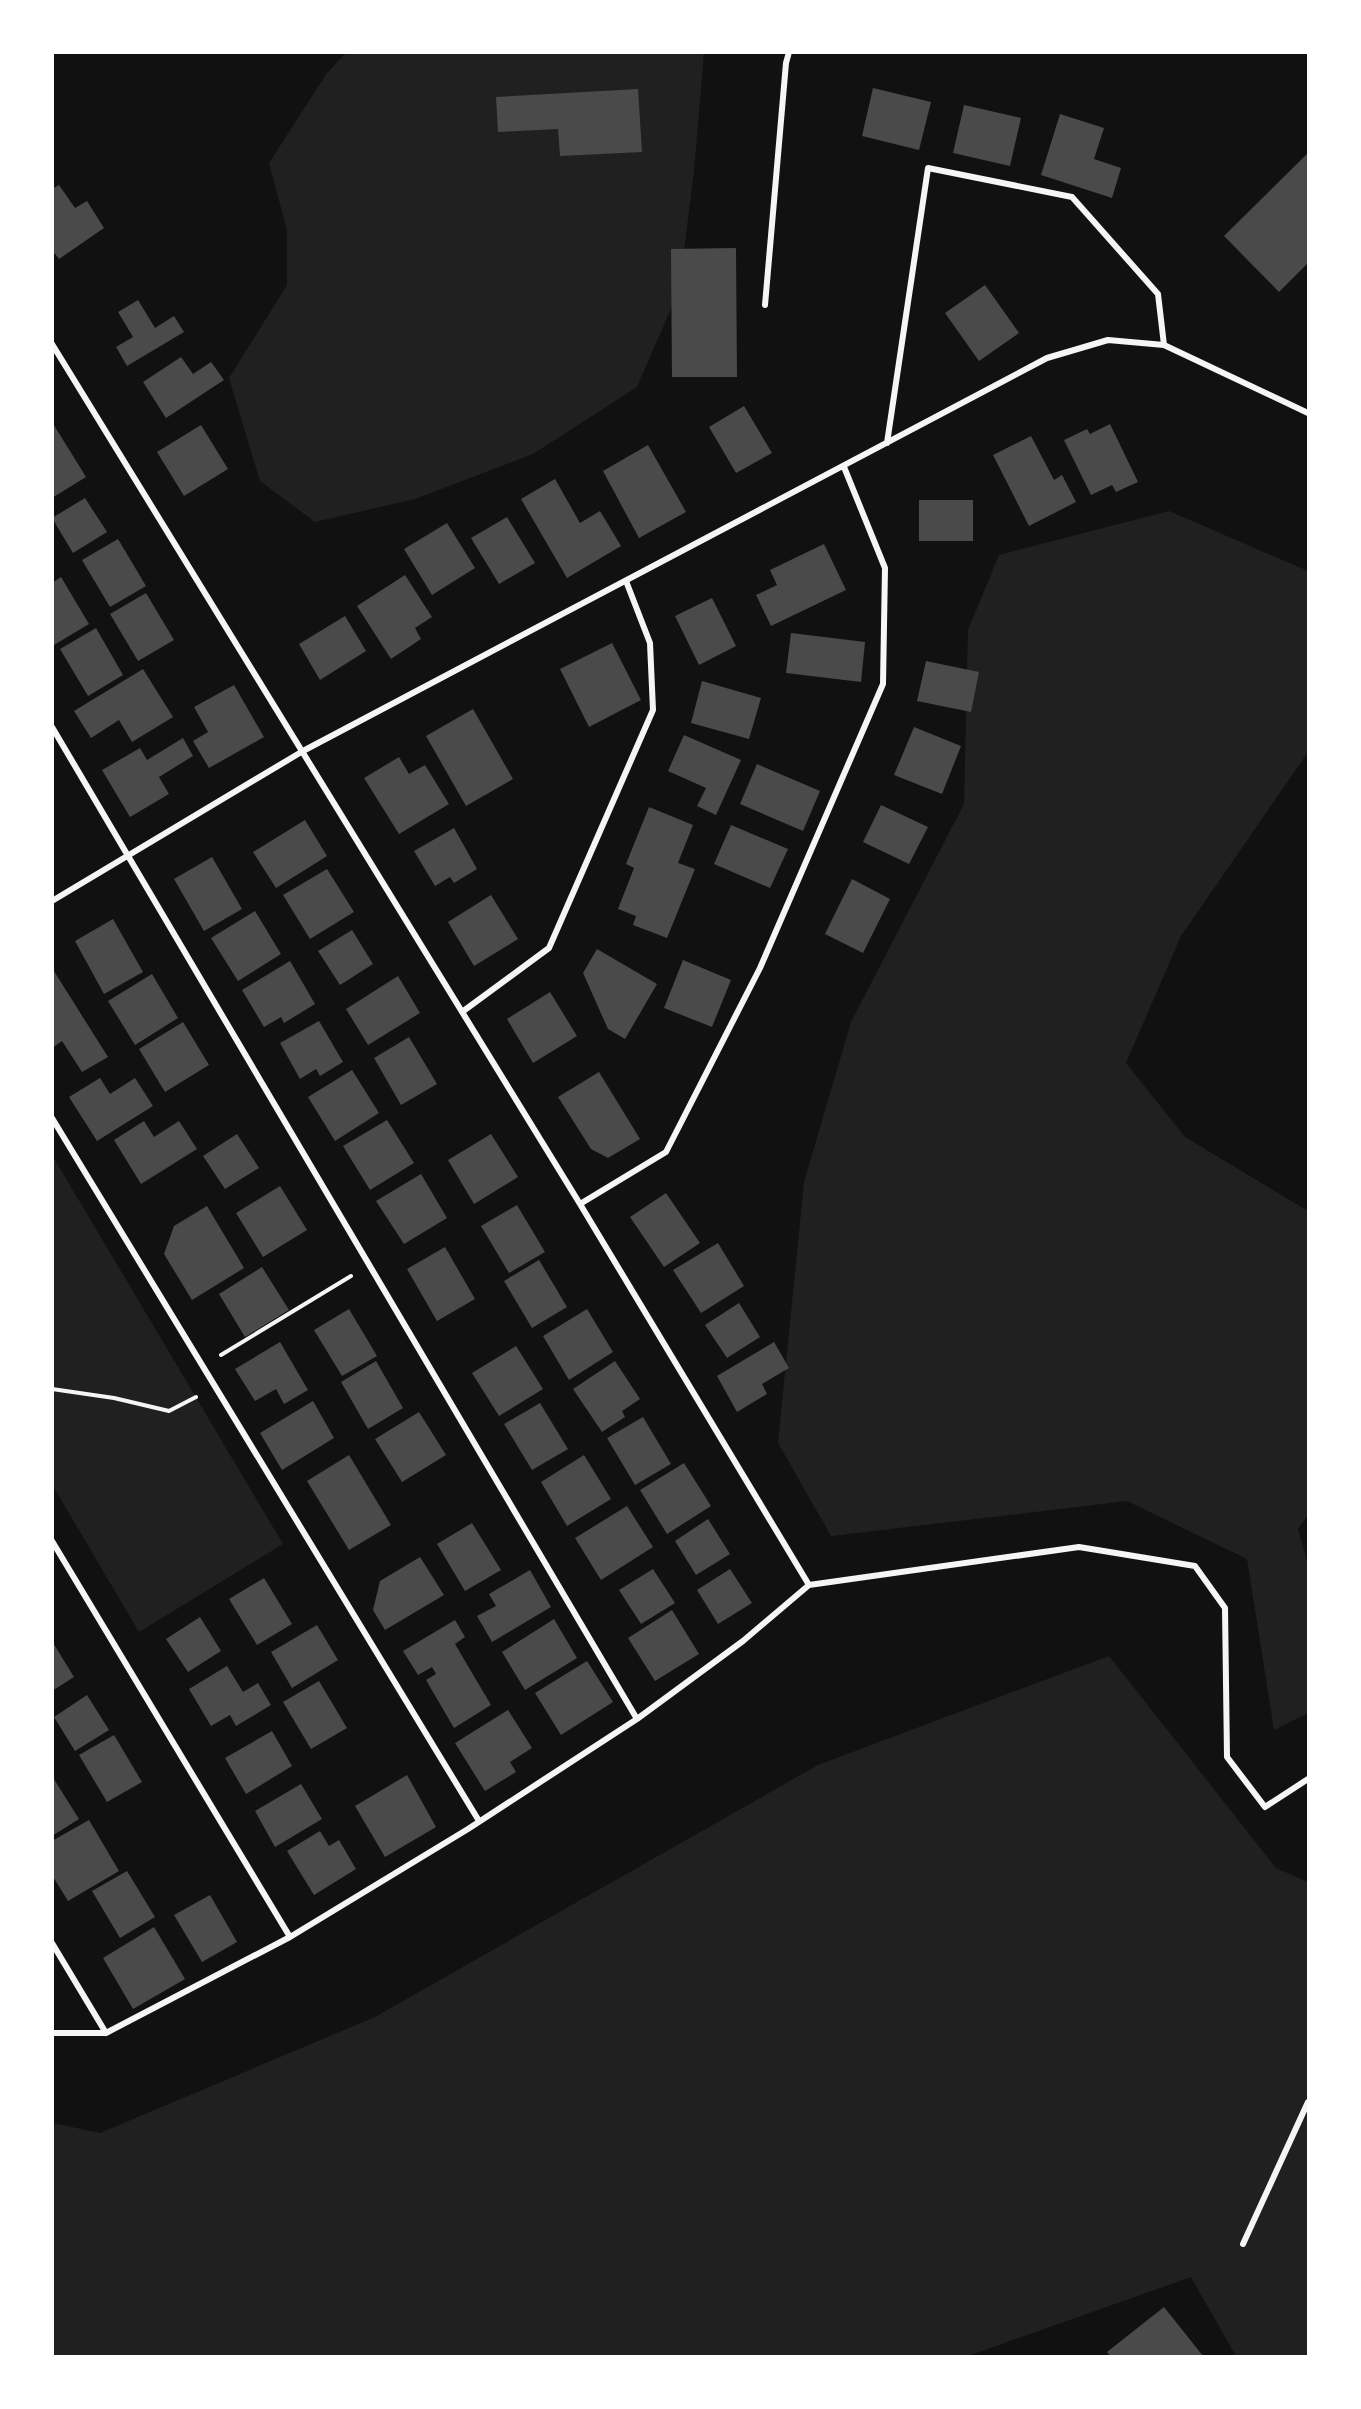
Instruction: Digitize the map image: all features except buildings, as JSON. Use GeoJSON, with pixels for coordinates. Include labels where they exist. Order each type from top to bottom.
{"type":"FeatureCollection","features":[{"type":"Feature","properties":{"kind":"street"},"geometry":{"type":"LineString","coordinates":[[765,305],[786,63],[789,52]]}},
{"type":"Feature","properties":{"kind":"street"},"geometry":{"type":"LineString","coordinates":[[887,443],[928,168],[1072,197],[1158,294],[1164,345]]}},
{"type":"Feature","properties":{"kind":"street"},"geometry":{"type":"LineString","coordinates":[[52,901],[303,752],[1047,358],[1108,340],[1164,345],[1308,414]]}},
{"type":"Feature","properties":{"kind":"street"},"geometry":{"type":"LineString","coordinates":[[52,344],[580,1204],[809,1585]]}},
{"type":"Feature","properties":{"kind":"street"},"geometry":{"type":"LineString","coordinates":[[580,1204],[666,1152],[760,968],[883,684],[885,568],[844,467]]}},
{"type":"Feature","properties":{"kind":"street"},"geometry":{"type":"LineString","coordinates":[[462,1012],[549,948],[653,710],[650,643],[626,581]]}},
{"type":"Feature","properties":{"kind":"street"},"geometry":{"type":"LineString","coordinates":[[52,727],[637,1719]]}},
{"type":"Feature","properties":{"kind":"street"},"geometry":{"type":"LineString","coordinates":[[52,1118],[479,1821]]}},
{"type":"Feature","properties":{"kind":"street"},"geometry":{"type":"LineString","coordinates":[[52,1541],[290,1937]]}},
{"type":"Feature","properties":{"kind":"street"},"geometry":{"type":"LineString","coordinates":[[52,2033],[106,2032],[290,1937],[479,1821],[637,1719],[743,1641],[809,1585],[1079,1547],[1195,1566],[1225,1608],[1227,1757],[1265,1807],[1308,1779]]}},
{"type":"Feature","properties":{"kind":"street"},"geometry":{"type":"LineString","coordinates":[[52,1943],[106,2032]]}},
{"type":"Feature","properties":{"kind":"street"},"geometry":{"type":"LineString","coordinates":[[1243,2244],[1308,2102]]}},
{"type":"Feature","properties":{"kind":"path"},"geometry":{"type":"LineString","coordinates":[[203,1366],[370,1265]]}},
{"type":"Feature","properties":{"kind":"path"},"geometry":{"type":"LineString","coordinates":[[52,1389],[114,1398],[169,1411],[196,1397],[214,1384]]}},
{"type":"Feature","properties":{"kind":"shaded area"},"geometry":{"type":"Polygon","coordinates":[[[346,53],[704,53],[694,171],[679,290],[637,387],[533,454],[415,499],[315,522],[260,481],[229,378],[287,285],[287,230],[269,163],[327,73],[346,53]]]}},
{"type":"Feature","properties":{"kind":"shaded area"},"geometry":{"type":"Polygon","coordinates":[[[1169,511],[1308,571],[1308,752],[1181,936],[1126,1063],[1185,1137],[1308,1211],[1308,1515],[1298,1529],[1308,1564],[1308,1713],[1274,1730],[1247,1559],[1127,1501],[831,1536],[778,1443],[804,1182],[851,1022],[964,804],[968,630],[999,555],[1169,511]]]}},
{"type":"Feature","properties":{"kind":"shaded area"},"geometry":{"type":"Polygon","coordinates":[[[55,1160],[283,1544],[139,1632],[53,1486],[52,1161],[55,1160]]]}},
{"type":"Feature","properties":{"kind":"shaded area"},"geometry":{"type":"Polygon","coordinates":[[[1109,1656],[1276,1868],[1308,1882],[1308,2356],[1236,2356],[1191,2277],[968,2356],[53,2356],[53,2123],[100,2133],[375,2017],[818,1765],[1109,1656]]]}}]}
